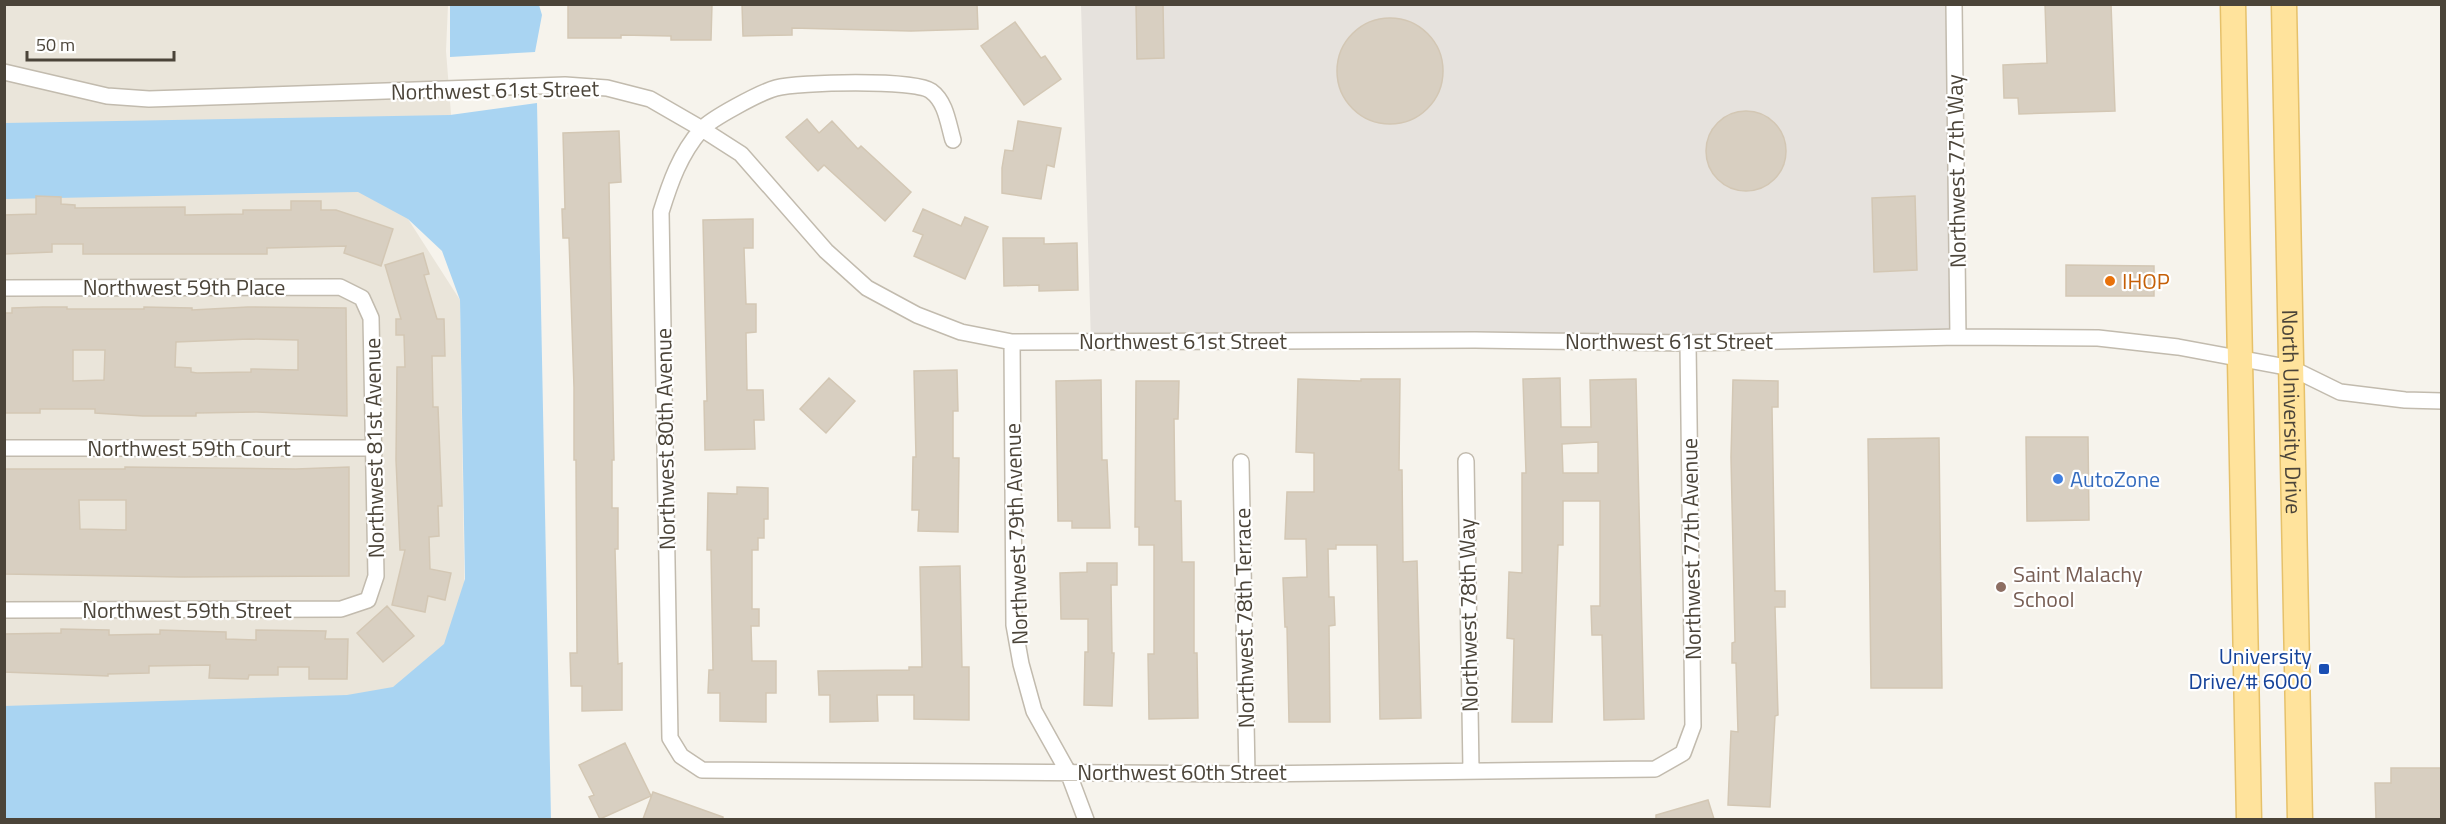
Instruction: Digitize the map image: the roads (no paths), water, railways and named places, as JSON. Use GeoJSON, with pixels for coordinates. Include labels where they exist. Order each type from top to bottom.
{"type":"FeatureCollection","features":[{"type":"Feature","properties":{"kind":"main road"},"geometry":{"type":"LineString","coordinates":[[2233,4],[2249,819]]}},
{"type":"Feature","properties":{"kind":"main road","name":"North University Drive"},"geometry":{"type":"LineString","coordinates":[[2284,4],[2300,819]]}},
{"type":"Feature","properties":{"kind":"street","name":"Northwest 77th Way"},"geometry":{"type":"LineString","coordinates":[[1954,4],[1958,337]]}},
{"type":"Feature","properties":{"kind":"street","name":"Northwest 61st Street"},"geometry":{"type":"LineString","coordinates":[[4,72],[107,96],[149,99],[565,85],[607,88],[650,99],[741,154],[826,251],[867,288],[917,315],[961,332],[1012,342],[1475,340],[1688,343],[1958,337],[2098,338],[2178,347],[2291,368],[2340,392],[2406,400],[2442,401]]}},
{"type":"Feature","properties":{"kind":"street"},"geometry":{"type":"LineString","coordinates":[[702,129],[741,104],[776,88],[804,85],[904,83],[930,90],[942,102],[953,140]]}},
{"type":"Feature","properties":{"kind":"street","name":"Northwest 80th Avenue"},"geometry":{"type":"LineString","coordinates":[[681,756],[670,738],[661,212],[673,172],[702,129]]}},
{"type":"Feature","properties":{"kind":"street","name":"Northwest 59th Place"},"geometry":{"type":"LineString","coordinates":[[4,288],[340,287],[362,298]]}},
{"type":"Feature","properties":{"kind":"street","name":"Northwest 81st Avenue"},"geometry":{"type":"LineString","coordinates":[[362,298],[371,318],[374,448],[376,576],[368,600]]}},
{"type":"Feature","properties":{"kind":"street","name":"Northwest 79th Avenue"},"geometry":{"type":"LineString","coordinates":[[1012,342],[1014,625],[1021,664],[1034,711],[1068,772],[1086,819]]}},
{"type":"Feature","properties":{"kind":"street","name":"Northwest 77th Avenue"},"geometry":{"type":"LineString","coordinates":[[1683,753],[1693,726],[1688,343]]}},
{"type":"Feature","properties":{"kind":"street","name":"Northwest 59th Court"},"geometry":{"type":"LineString","coordinates":[[4,448],[374,448]]}},
{"type":"Feature","properties":{"kind":"street","name":"Northwest 78th Way"},"geometry":{"type":"LineString","coordinates":[[1466,460],[1471,770]]}},
{"type":"Feature","properties":{"kind":"street","name":"Northwest 78th Terrace"},"geometry":{"type":"LineString","coordinates":[[1241,462],[1247,774]]}},
{"type":"Feature","properties":{"kind":"street","name":"Northwest 59th Street"},"geometry":{"type":"LineString","coordinates":[[4,610],[341,609],[368,600]]}},
{"type":"Feature","properties":{"kind":"street","name":"Northwest 60th Street"},"geometry":{"type":"LineString","coordinates":[[681,756],[702,770],[1247,774],[1655,769],[1683,753]]}},
{"type":"Feature","properties":{"kind":"water"},"geometry":{"type":"Polygon","coordinates":[[[450,5],[539,5],[542,15],[535,52],[450,57],[450,5]]]}},
{"type":"Feature","properties":{"kind":"water"},"geometry":{"type":"Polygon","coordinates":[[[537,103],[551,819],[5,819],[4,706],[347,695],[393,687],[444,644],[465,579],[460,300],[442,251],[408,219],[358,192],[5,199],[5,123],[450,115],[537,103]]]}},
{"type":"Feature","properties":{"kind":"place","name":"IHOP"},"geometry":{"type":"Point","coordinates":[2110,281]}},
{"type":"Feature","properties":{"kind":"place","name":"AutoZone"},"geometry":{"type":"Point","coordinates":[2058,479]}},
{"type":"Feature","properties":{"kind":"place","name":"Saint Malachy School"},"geometry":{"type":"Point","coordinates":[2001,587]}},
{"type":"Feature","properties":{"kind":"place","name":"University Drive/# 6000"},"geometry":{"type":"Point","coordinates":[2324,669]}}]}
